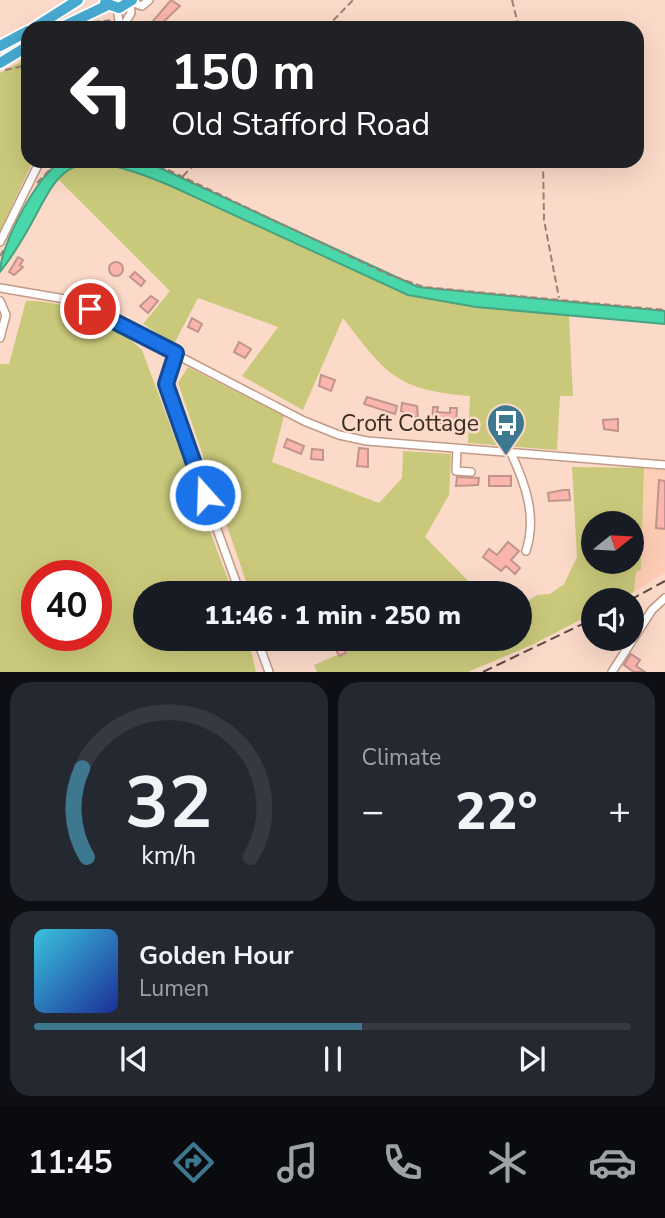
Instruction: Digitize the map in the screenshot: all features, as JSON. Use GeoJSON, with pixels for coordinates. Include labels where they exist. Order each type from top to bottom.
{"type":"FeatureCollection","features":[{"type":"Feature","properties":{"kind":"highway"},"geometry":{"type":"LineString","coordinates":[[45,21],[78,0]]}},
{"type":"Feature","properties":{"kind":"highway"},"geometry":{"type":"LineString","coordinates":[[74,21],[109,4],[131,1]]}},
{"type":"Feature","properties":{"kind":"highway"},"geometry":{"type":"LineString","coordinates":[[0,46],[21,35]]}},
{"type":"Feature","properties":{"kind":"highway"},"geometry":{"type":"LineString","coordinates":[[0,63],[21,51]]}},
{"type":"Feature","properties":{"kind":"street"},"geometry":{"type":"LineString","coordinates":[[126,21],[131,13],[131,1],[142,6],[149,0]]}},
{"type":"Feature","properties":{"kind":"street"},"geometry":{"type":"LineString","coordinates":[[109,4],[118,21]]}},
{"type":"Feature","properties":{"kind":"street"},"geometry":{"type":"LineString","coordinates":[[4,241],[37,168]]}},
{"type":"Feature","properties":{"kind":"street"},"geometry":{"type":"LineString","coordinates":[[0,288],[71,300],[339,435],[367,441],[665,465]]}},
{"type":"Feature","properties":{"kind":"street"},"geometry":{"type":"LineString","coordinates":[[0,301],[6,314],[0,338]]}},
{"type":"Feature","properties":{"kind":"street"},"geometry":{"type":"LineString","coordinates":[[176,353],[167,374],[169,396],[236,581]]}},
{"type":"Feature","properties":{"kind":"street"},"geometry":{"type":"LineString","coordinates":[[457,449],[456,471],[471,472]]}},
{"type":"Feature","properties":{"kind":"street"},"geometry":{"type":"LineString","coordinates":[[511,453],[527,495],[532,520],[526,551]]}},
{"type":"Feature","properties":{"kind":"street"},"geometry":{"type":"LineString","coordinates":[[612,672],[652,610],[665,598]]}},
{"type":"Feature","properties":{"kind":"street"},"geometry":{"type":"LineString","coordinates":[[261,651],[269,672]]}},
{"type":"Feature","properties":{"kind":"path"},"geometry":{"type":"LineString","coordinates":[[333,21],[353,0]]}},
{"type":"Feature","properties":{"kind":"path"},"geometry":{"type":"LineString","coordinates":[[513,0],[518,21]]}},
{"type":"Feature","properties":{"kind":"path"},"geometry":{"type":"LineString","coordinates":[[1,69],[21,66]]}},
{"type":"Feature","properties":{"kind":"path"},"geometry":{"type":"LineString","coordinates":[[34,188],[52,168]]}},
{"type":"Feature","properties":{"kind":"path"},"geometry":{"type":"LineString","coordinates":[[164,168],[412,284],[447,290],[665,310]]}},
{"type":"Feature","properties":{"kind":"path"},"geometry":{"type":"LineString","coordinates":[[183,177],[191,168]]}},
{"type":"Feature","properties":{"kind":"path"},"geometry":{"type":"LineString","coordinates":[[544,168],[544,220],[559,286],[559,300]]}},
{"type":"Feature","properties":{"kind":"path"},"geometry":{"type":"LineString","coordinates":[[0,256],[4,241]]}},
{"type":"Feature","properties":{"kind":"shaded area"},"geometry":{"type":"Polygon","coordinates":[[[21,62],[21,168],[30,168],[0,232],[0,73],[21,62]]]}},
{"type":"Feature","properties":{"kind":"shaded area"},"geometry":{"type":"Polygon","coordinates":[[[52,168],[74,168],[60,177],[0,272],[13,229],[52,168]]]}},
{"type":"Feature","properties":{"kind":"shaded area"},"geometry":{"type":"Polygon","coordinates":[[[71,168],[128,168],[408,295],[476,307],[569,316],[573,396],[560,396],[557,450],[468,443],[470,396],[425,389],[395,376],[371,353],[343,318],[303,410],[242,376],[278,327],[198,298],[174,344],[143,324],[170,291],[58,179],[71,168]]]}},
{"type":"Feature","properties":{"kind":"shaded area"},"geometry":{"type":"Polygon","coordinates":[[[118,168],[160,168],[418,287],[665,311],[665,324],[476,307],[408,295],[171,186],[118,168]]]}},
{"type":"Feature","properties":{"kind":"shaded area"},"geometry":{"type":"Polygon","coordinates":[[[26,301],[58,304],[88,314],[117,330],[142,350],[229,581],[133,581],[133,651],[251,651],[256,672],[0,672],[0,364],[9,364],[26,301]]]}},
{"type":"Feature","properties":{"kind":"shaded area"},"geometry":{"type":"Polygon","coordinates":[[[188,367],[284,416],[272,462],[379,503],[402,478],[403,451],[451,454],[449,495],[425,537],[468,581],[246,581],[178,383],[188,367]]]}},
{"type":"Feature","properties":{"kind":"shaded area"},"geometry":{"type":"Polygon","coordinates":[[[572,467],[644,468],[643,511],[581,511],[581,574],[636,574],[634,588],[581,588],[581,619],[532,645],[532,598],[550,594],[564,584],[577,557],[572,467]]]}},
{"type":"Feature","properties":{"kind":"shaded area"},"geometry":{"type":"Polygon","coordinates":[[[644,468],[665,469],[665,573],[641,588],[634,588],[636,574],[644,574],[644,468]]]}},
{"type":"Feature","properties":{"kind":"shaded area"},"geometry":{"type":"Polygon","coordinates":[[[346,651],[518,651],[468,672],[317,672],[314,665],[346,651]]]}},
{"type":"Feature","properties":{"kind":"building"},"geometry":{"type":"Polygon","coordinates":[[[171,0],[180,6],[164,21],[153,21],[171,0]]]}},
{"type":"Feature","properties":{"kind":"building"},"geometry":{"type":"Polygon","coordinates":[[[18,257],[23,260],[20,265],[23,267],[14,275],[9,272],[18,257]]]}},
{"type":"Feature","properties":{"kind":"building"},"geometry":{"type":"Polygon","coordinates":[[[116,262],[121,264],[121,274],[116,276],[111,274],[109,269],[111,264],[116,262]]]}},
{"type":"Feature","properties":{"kind":"building"},"geometry":{"type":"Polygon","coordinates":[[[135,272],[145,281],[141,286],[130,277],[135,272]]]}},
{"type":"Feature","properties":{"kind":"building"},"geometry":{"type":"Polygon","coordinates":[[[151,296],[158,301],[148,313],[140,306],[151,296]]]}},
{"type":"Feature","properties":{"kind":"building"},"geometry":{"type":"Polygon","coordinates":[[[192,318],[202,324],[198,332],[188,327],[192,318]]]}},
{"type":"Feature","properties":{"kind":"building"},"geometry":{"type":"Polygon","coordinates":[[[239,342],[251,349],[245,358],[234,352],[239,342]]]}},
{"type":"Feature","properties":{"kind":"building"},"geometry":{"type":"Polygon","coordinates":[[[321,375],[335,380],[331,391],[319,386],[321,375]]]}},
{"type":"Feature","properties":{"kind":"building"},"geometry":{"type":"Polygon","coordinates":[[[367,397],[397,406],[395,414],[364,404],[367,397]]]}},
{"type":"Feature","properties":{"kind":"building"},"geometry":{"type":"Polygon","coordinates":[[[402,403],[417,406],[418,418],[401,411],[402,403]]]}},
{"type":"Feature","properties":{"kind":"building"},"geometry":{"type":"Polygon","coordinates":[[[433,407],[438,407],[437,412],[450,413],[450,408],[457,408],[456,423],[432,423],[433,407]]]}},
{"type":"Feature","properties":{"kind":"building"},"geometry":{"type":"Polygon","coordinates":[[[618,419],[618,431],[604,429],[603,420],[618,419]]]}},
{"type":"Feature","properties":{"kind":"building"},"geometry":{"type":"Polygon","coordinates":[[[287,439],[304,446],[301,454],[284,447],[287,439]]]}},
{"type":"Feature","properties":{"kind":"building"},"geometry":{"type":"Polygon","coordinates":[[[359,448],[368,449],[368,467],[357,466],[359,448]]]}},
{"type":"Feature","properties":{"kind":"building"},"geometry":{"type":"Polygon","coordinates":[[[312,449],[323,450],[323,460],[311,459],[312,449]]]}},
{"type":"Feature","properties":{"kind":"building"},"geometry":{"type":"Polygon","coordinates":[[[489,476],[511,476],[511,486],[489,486],[489,476]]]}},
{"type":"Feature","properties":{"kind":"building"},"geometry":{"type":"Polygon","coordinates":[[[457,477],[479,478],[478,485],[456,486],[457,477]]]}},
{"type":"Feature","properties":{"kind":"building"},"geometry":{"type":"Polygon","coordinates":[[[659,480],[665,481],[665,529],[656,528],[659,480]]]}},
{"type":"Feature","properties":{"kind":"building"},"geometry":{"type":"Polygon","coordinates":[[[569,490],[570,500],[549,501],[548,493],[569,490]]]}},
{"type":"Feature","properties":{"kind":"building"},"geometry":{"type":"Polygon","coordinates":[[[508,542],[519,551],[511,560],[520,568],[515,574],[506,566],[501,571],[483,557],[489,549],[497,555],[508,542]]]}},
{"type":"Feature","properties":{"kind":"building"},"geometry":{"type":"Polygon","coordinates":[[[631,654],[640,660],[636,666],[645,672],[634,672],[624,665],[631,654]]]}},
{"type":"Feature","properties":{"kind":"railway"},"geometry":{"type":"LineString","coordinates":[[644,592],[665,581]]}},
{"type":"Feature","properties":{"kind":"railway"},"geometry":{"type":"LineString","coordinates":[[483,672],[581,625]]}},
{"type":"Feature","properties":{"kind":"place","name":"Croft Cottage"},"geometry":{"type":"Point","coordinates":[506,457]}},
{"type":"Feature","properties":{"kind":"route"},"geometry":{"type":"LineString","coordinates":[[90,309],[176,353],[167,374],[166,384],[205,495]]}}]}
